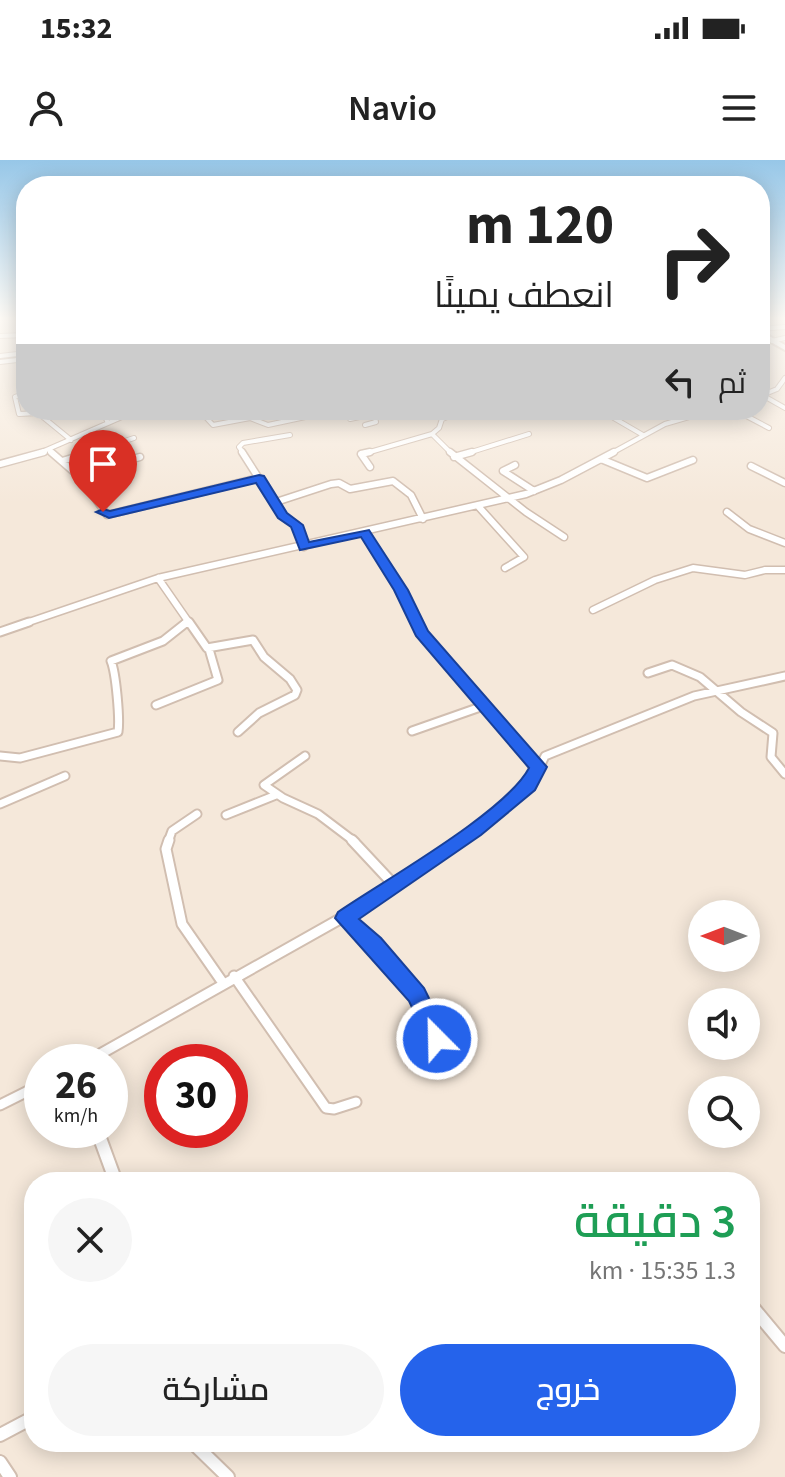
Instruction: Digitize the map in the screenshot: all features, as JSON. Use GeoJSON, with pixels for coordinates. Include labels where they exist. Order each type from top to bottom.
{"type":"FeatureCollection","features":[{"type":"Feature","properties":{"kind":"street"},"geometry":{"type":"LineString","coordinates":[[47,420],[71,440]]}},
{"type":"Feature","properties":{"kind":"street"},"geometry":{"type":"LineString","coordinates":[[207,420],[211,425],[239,420]]}},
{"type":"Feature","properties":{"kind":"street"},"geometry":{"type":"LineString","coordinates":[[254,420],[265,426],[292,420]]}},
{"type":"Feature","properties":{"kind":"street"},"geometry":{"type":"LineString","coordinates":[[365,425],[376,420]]}},
{"type":"Feature","properties":{"kind":"street"},"geometry":{"type":"LineString","coordinates":[[370,467],[361,454],[432,434],[442,420]]}},
{"type":"Feature","properties":{"kind":"street"},"geometry":{"type":"LineString","coordinates":[[617,420],[643,435]]}},
{"type":"Feature","properties":{"kind":"street"},"geometry":{"type":"LineString","coordinates":[[0,632],[158,578],[509,499],[534,491],[677,420]]}},
{"type":"Feature","properties":{"kind":"street"},"geometry":{"type":"LineString","coordinates":[[754,420],[769,428]]}},
{"type":"Feature","properties":{"kind":"street"},"geometry":{"type":"LineString","coordinates":[[0,464],[49,450],[107,421]]}},
{"type":"Feature","properties":{"kind":"street"},"geometry":{"type":"LineString","coordinates":[[432,434],[454,457],[564,537]]}},
{"type":"Feature","properties":{"kind":"street"},"geometry":{"type":"LineString","coordinates":[[454,457],[529,434]]}},
{"type":"Feature","properties":{"kind":"street"},"geometry":{"type":"LineString","coordinates":[[290,435],[239,446],[284,517],[297,525],[304,547]]}},
{"type":"Feature","properties":{"kind":"street"},"geometry":{"type":"LineString","coordinates":[[62,461],[134,438]]}},
{"type":"Feature","properties":{"kind":"street"},"geometry":{"type":"LineString","coordinates":[[49,450],[76,474],[107,515],[259,478]]}},
{"type":"Feature","properties":{"kind":"street"},"geometry":{"type":"LineString","coordinates":[[76,474],[140,457]]}},
{"type":"Feature","properties":{"kind":"street"},"geometry":{"type":"LineString","coordinates":[[601,459],[647,478],[693,460]]}},
{"type":"Feature","properties":{"kind":"street"},"geometry":{"type":"LineString","coordinates":[[515,465],[503,471],[534,491]]}},
{"type":"Feature","properties":{"kind":"street"},"geometry":{"type":"LineString","coordinates":[[751,466],[785,483]]}},
{"type":"Feature","properties":{"kind":"street"},"geometry":{"type":"LineString","coordinates":[[276,502],[331,484],[339,483],[350,489],[393,481],[411,495],[423,519]]}},
{"type":"Feature","properties":{"kind":"street"},"geometry":{"type":"LineString","coordinates":[[478,506],[524,557],[505,568]]}},
{"type":"Feature","properties":{"kind":"street"},"geometry":{"type":"LineString","coordinates":[[727,512],[749,529],[785,543]]}},
{"type":"Feature","properties":{"kind":"street"},"geometry":{"type":"LineString","coordinates":[[365,533],[401,590],[421,632],[538,767]]}},
{"type":"Feature","properties":{"kind":"street"},"geometry":{"type":"LineString","coordinates":[[593,610],[655,580],[693,568],[745,575],[765,570],[785,570]]}},
{"type":"Feature","properties":{"kind":"street"},"geometry":{"type":"LineString","coordinates":[[156,705],[218,680],[209,649],[158,578]]}},
{"type":"Feature","properties":{"kind":"street"},"geometry":{"type":"LineString","coordinates":[[0,756],[16,758],[118,732],[120,721],[114,691],[117,677],[111,661],[163,641],[187,622]]}},
{"type":"Feature","properties":{"kind":"street"},"geometry":{"type":"LineString","coordinates":[[209,649],[253,640],[266,660],[289,675],[296,687],[295,695],[259,713],[238,732]]}},
{"type":"Feature","properties":{"kind":"street"},"geometry":{"type":"LineString","coordinates":[[648,673],[671,665],[714,690],[773,733],[771,757],[785,774]]}},
{"type":"Feature","properties":{"kind":"street"},"geometry":{"type":"LineString","coordinates":[[119,1044],[185,1008],[234,976],[345,918],[455,846],[529,785],[545,756],[714,690],[785,676]]}},
{"type":"Feature","properties":{"kind":"street"},"geometry":{"type":"LineString","coordinates":[[412,731],[486,705]]}},
{"type":"Feature","properties":{"kind":"street"},"geometry":{"type":"LineString","coordinates":[[305,756],[264,785],[276,795],[324,818],[365,851],[395,886]]}},
{"type":"Feature","properties":{"kind":"street"},"geometry":{"type":"LineString","coordinates":[[0,804],[65,776]]}},
{"type":"Feature","properties":{"kind":"street"},"geometry":{"type":"LineString","coordinates":[[226,815],[276,795]]}},
{"type":"Feature","properties":{"kind":"street"},"geometry":{"type":"LineString","coordinates":[[197,814],[172,831],[166,849],[182,924],[223,983]]}},
{"type":"Feature","properties":{"kind":"street"},"geometry":{"type":"LineString","coordinates":[[345,918],[374,944],[417,995],[437,1032],[436,1043],[411,1062]]}},
{"type":"Feature","properties":{"kind":"street"},"geometry":{"type":"LineString","coordinates":[[234,976],[326,1108],[334,1109],[356,1102]]}},
{"type":"Feature","properties":{"kind":"street"},"geometry":{"type":"LineString","coordinates":[[0,1105],[24,1093]]}},
{"type":"Feature","properties":{"kind":"street"},"geometry":{"type":"LineString","coordinates":[[104,1148],[112,1172]]}},
{"type":"Feature","properties":{"kind":"street"},"geometry":{"type":"LineString","coordinates":[[760,1316],[785,1346]]}},
{"type":"Feature","properties":{"kind":"street"},"geometry":{"type":"LineString","coordinates":[[0,1435],[24,1424]]}},
{"type":"Feature","properties":{"kind":"street"},"geometry":{"type":"LineString","coordinates":[[202,1452],[228,1477]]}},
{"type":"Feature","properties":{"kind":"street"},"geometry":{"type":"LineString","coordinates":[[0,1462],[10,1477]]}},
{"type":"Feature","properties":{"kind":"shaded area"},"geometry":{"type":"Polygon","coordinates":[[[0,380],[16,380],[16,420],[770,420],[770,380],[785,380],[785,1477],[0,1477],[0,380]]]}},
{"type":"Feature","properties":{"kind":"route"},"geometry":{"type":"LineString","coordinates":[[103,512],[109,515],[169,502],[259,478],[283,516],[297,525],[304,547],[365,533],[401,590],[430,645],[456,670],[538,767],[529,785],[455,846],[345,918],[374,944],[417,995],[437,1032],[437,1039]]}}]}
